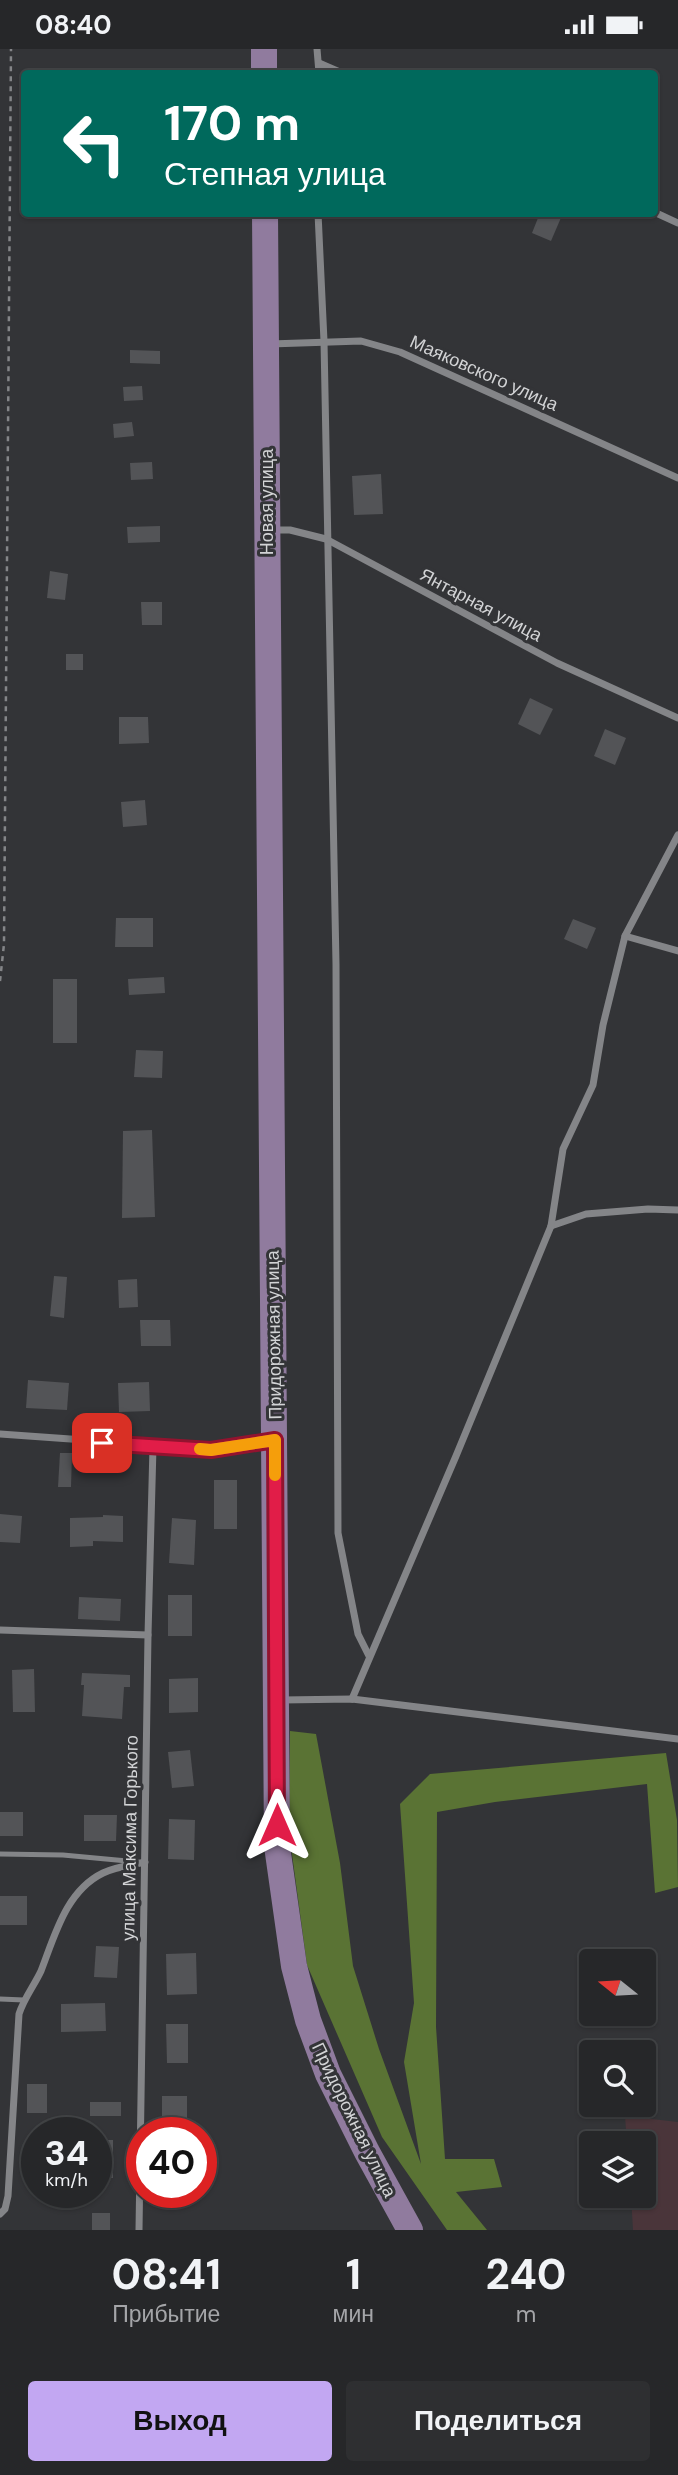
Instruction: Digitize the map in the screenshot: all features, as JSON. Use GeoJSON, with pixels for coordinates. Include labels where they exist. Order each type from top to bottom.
{"type":"FeatureCollection","features":[{"type":"Feature","properties":{"kind":"street"},"geometry":{"type":"LineString","coordinates":[[264,49],[264,70]]}},
{"type":"Feature","properties":{"kind":"street"},"geometry":{"type":"LineString","coordinates":[[317,49],[319,70]]}},
{"type":"Feature","properties":{"kind":"street"},"geometry":{"type":"LineString","coordinates":[[319,63],[335,70]]}},
{"type":"Feature","properties":{"kind":"street"},"geometry":{"type":"LineString","coordinates":[[658,214],[678,223]]}},
{"type":"Feature","properties":{"kind":"street","name":"Новая улица"},"geometry":{"type":"LineString","coordinates":[[265,217],[269,791]]}},
{"type":"Feature","properties":{"kind":"street"},"geometry":{"type":"LineString","coordinates":[[318,217],[324,341],[336,964],[338,1532],[358,1634],[369,1656]]}},
{"type":"Feature","properties":{"kind":"street","name":"Маяковского улица"},"geometry":{"type":"LineString","coordinates":[[266,344],[361,341],[400,352],[678,478]]}},
{"type":"Feature","properties":{"kind":"street","name":"Янтарная улица"},"geometry":{"type":"LineString","coordinates":[[267,530],[290,530],[326,539],[557,663],[678,719]]}},
{"type":"Feature","properties":{"kind":"street","name":"Придорожная улица"},"geometry":{"type":"LineString","coordinates":[[269,791],[276,1846],[293,1966],[308,2020],[328,2074],[410,2230]]}},
{"type":"Feature","properties":{"kind":"street"},"geometry":{"type":"LineString","coordinates":[[352,1699],[551,1226],[563,1149],[593,1085],[603,1025],[625,936],[678,835]]}},
{"type":"Feature","properties":{"kind":"street"},"geometry":{"type":"LineString","coordinates":[[625,936],[678,951]]}},
{"type":"Feature","properties":{"kind":"street"},"geometry":{"type":"LineString","coordinates":[[551,1226],[586,1214],[648,1209],[678,1210]]}},
{"type":"Feature","properties":{"kind":"street"},"geometry":{"type":"LineString","coordinates":[[0,1434],[211,1450],[275,1440]]}},
{"type":"Feature","properties":{"kind":"street","name":"улица Максима Горького"},"geometry":{"type":"LineString","coordinates":[[139,2230],[153,1447]]}},
{"type":"Feature","properties":{"kind":"street"},"geometry":{"type":"LineString","coordinates":[[0,1630],[148,1635]]}},
{"type":"Feature","properties":{"kind":"street"},"geometry":{"type":"LineString","coordinates":[[276,1700],[352,1699],[678,1739]]}},
{"type":"Feature","properties":{"kind":"street"},"geometry":{"type":"LineString","coordinates":[[0,2214],[5,2209],[8,2196],[19,2014],[24,2000],[38,1977],[62,1916],[82,1888],[103,1872],[145,1862]]}},
{"type":"Feature","properties":{"kind":"lane"},"geometry":{"type":"LineString","coordinates":[[0,1854],[63,1855],[145,1862]]}},
{"type":"Feature","properties":{"kind":"lane"},"geometry":{"type":"LineString","coordinates":[[0,1999],[24,2000]]}},
{"type":"Feature","properties":{"kind":"path"},"geometry":{"type":"LineString","coordinates":[[0,981],[4,944],[11,49]]}},
{"type":"Feature","properties":{"kind":"shaded area"},"geometry":{"type":"Polygon","coordinates":[[[625,2117],[678,2122],[678,2230],[633,2230],[632,2208],[656,2208],[656,2131],[626,2131],[625,2117]]]}},
{"type":"Feature","properties":{"kind":"green space"},"geometry":{"type":"Polygon","coordinates":[[[290,1731],[316,1734],[340,1863],[353,1966],[379,2049],[421,2164],[404,2062],[414,2003],[400,1804],[430,1774],[666,1753],[677,1820],[678,1887],[655,1893],[647,1784],[495,1802],[437,1812],[436,2027],[445,2159],[494,2159],[502,2187],[456,2192],[487,2230],[447,2230],[382,2137],[307,1965],[289,1832],[290,1731]]]}},
{"type":"Feature","properties":{"kind":"building"},"geometry":{"type":"Polygon","coordinates":[[[538,217],[561,217],[551,241],[532,233],[538,217]]]}},
{"type":"Feature","properties":{"kind":"building"},"geometry":{"type":"Polygon","coordinates":[[[130,350],[160,351],[160,364],[130,363],[130,350]]]}},
{"type":"Feature","properties":{"kind":"building"},"geometry":{"type":"Polygon","coordinates":[[[142,386],[143,400],[124,401],[123,387],[142,386]]]}},
{"type":"Feature","properties":{"kind":"building"},"geometry":{"type":"Polygon","coordinates":[[[132,422],[134,436],[114,438],[113,424],[132,422]]]}},
{"type":"Feature","properties":{"kind":"building"},"geometry":{"type":"Polygon","coordinates":[[[152,462],[153,479],[131,480],[130,463],[152,462]]]}},
{"type":"Feature","properties":{"kind":"building"},"geometry":{"type":"Polygon","coordinates":[[[381,474],[383,514],[354,515],[352,476],[381,474]]]}},
{"type":"Feature","properties":{"kind":"building"},"geometry":{"type":"Polygon","coordinates":[[[160,526],[160,542],[128,543],[127,527],[160,526]]]}},
{"type":"Feature","properties":{"kind":"building"},"geometry":{"type":"Polygon","coordinates":[[[50,571],[68,574],[65,600],[47,598],[50,571]]]}},
{"type":"Feature","properties":{"kind":"building"},"geometry":{"type":"Polygon","coordinates":[[[141,602],[162,602],[162,625],[142,625],[141,602]]]}},
{"type":"Feature","properties":{"kind":"building"},"geometry":{"type":"Polygon","coordinates":[[[66,654],[83,654],[83,670],[66,670],[66,654]]]}},
{"type":"Feature","properties":{"kind":"building"},"geometry":{"type":"Polygon","coordinates":[[[530,698],[553,709],[540,735],[518,724],[530,698]]]}},
{"type":"Feature","properties":{"kind":"building"},"geometry":{"type":"Polygon","coordinates":[[[119,717],[148,717],[149,743],[119,744],[119,717]]]}},
{"type":"Feature","properties":{"kind":"building"},"geometry":{"type":"Polygon","coordinates":[[[605,729],[626,738],[615,765],[594,756],[605,729]]]}},
{"type":"Feature","properties":{"kind":"building"},"geometry":{"type":"Polygon","coordinates":[[[145,800],[147,825],[123,827],[121,802],[145,800]]]}},
{"type":"Feature","properties":{"kind":"building"},"geometry":{"type":"Polygon","coordinates":[[[116,918],[153,918],[153,947],[115,947],[116,918]]]}},
{"type":"Feature","properties":{"kind":"building"},"geometry":{"type":"Polygon","coordinates":[[[573,919],[596,928],[587,949],[564,939],[573,919]]]}},
{"type":"Feature","properties":{"kind":"building"},"geometry":{"type":"Polygon","coordinates":[[[164,977],[165,993],[129,995],[128,979],[164,977]]]}},
{"type":"Feature","properties":{"kind":"building"},"geometry":{"type":"Polygon","coordinates":[[[53,979],[77,979],[77,1043],[53,1043],[53,979]]]}},
{"type":"Feature","properties":{"kind":"building"},"geometry":{"type":"Polygon","coordinates":[[[136,1050],[163,1051],[162,1078],[134,1077],[136,1050]]]}},
{"type":"Feature","properties":{"kind":"building"},"geometry":{"type":"Polygon","coordinates":[[[152,1130],[155,1217],[122,1218],[123,1131],[152,1130]]]}},
{"type":"Feature","properties":{"kind":"building"},"geometry":{"type":"Polygon","coordinates":[[[54,1276],[67,1277],[64,1318],[50,1316],[54,1276]]]}},
{"type":"Feature","properties":{"kind":"building"},"geometry":{"type":"Polygon","coordinates":[[[137,1279],[138,1307],[119,1308],[118,1280],[137,1279]]]}},
{"type":"Feature","properties":{"kind":"building"},"geometry":{"type":"Polygon","coordinates":[[[140,1320],[170,1320],[171,1346],[141,1346],[140,1320]]]}},
{"type":"Feature","properties":{"kind":"building"},"geometry":{"type":"Polygon","coordinates":[[[28,1380],[69,1383],[67,1410],[26,1408],[28,1380]]]}},
{"type":"Feature","properties":{"kind":"building"},"geometry":{"type":"Polygon","coordinates":[[[149,1382],[150,1411],[119,1412],[118,1383],[149,1382]]]}},
{"type":"Feature","properties":{"kind":"building"},"geometry":{"type":"Polygon","coordinates":[[[60,1453],[72,1453],[71,1487],[58,1487],[60,1453]]]}},
{"type":"Feature","properties":{"kind":"building"},"geometry":{"type":"Polygon","coordinates":[[[214,1480],[237,1480],[237,1529],[214,1529],[214,1480]]]}},
{"type":"Feature","properties":{"kind":"building"},"geometry":{"type":"Polygon","coordinates":[[[0,1514],[22,1516],[20,1543],[0,1542],[0,1514]]]}},
{"type":"Feature","properties":{"kind":"building"},"geometry":{"type":"Polygon","coordinates":[[[123,1516],[123,1542],[93,1541],[93,1546],[70,1547],[70,1518],[123,1516]]]}},
{"type":"Feature","properties":{"kind":"building"},"geometry":{"type":"Polygon","coordinates":[[[172,1518],[196,1520],[194,1565],[169,1563],[172,1518]]]}},
{"type":"Feature","properties":{"kind":"building"},"geometry":{"type":"Polygon","coordinates":[[[168,1595],[192,1595],[192,1636],[168,1636],[168,1595]]]}},
{"type":"Feature","properties":{"kind":"building"},"geometry":{"type":"Polygon","coordinates":[[[79,1597],[121,1599],[120,1621],[78,1619],[79,1597]]]}},
{"type":"Feature","properties":{"kind":"building"},"geometry":{"type":"Polygon","coordinates":[[[34,1669],[35,1712],[13,1712],[12,1670],[34,1669]]]}},
{"type":"Feature","properties":{"kind":"building"},"geometry":{"type":"Polygon","coordinates":[[[82,1673],[130,1675],[130,1687],[124,1687],[122,1719],[82,1716],[82,1673]]]}},
{"type":"Feature","properties":{"kind":"building"},"geometry":{"type":"Polygon","coordinates":[[[198,1678],[198,1712],[169,1713],[169,1679],[198,1678]]]}},
{"type":"Feature","properties":{"kind":"building"},"geometry":{"type":"Polygon","coordinates":[[[190,1750],[194,1786],[172,1788],[168,1752],[190,1750]]]}},
{"type":"Feature","properties":{"kind":"building"},"geometry":{"type":"Polygon","coordinates":[[[0,1812],[23,1812],[23,1836],[0,1836],[0,1812]]]}},
{"type":"Feature","properties":{"kind":"building"},"geometry":{"type":"Polygon","coordinates":[[[84,1815],[117,1815],[116,1841],[84,1841],[84,1815]]]}},
{"type":"Feature","properties":{"kind":"building"},"geometry":{"type":"Polygon","coordinates":[[[169,1819],[195,1820],[194,1860],[168,1859],[169,1819]]]}},
{"type":"Feature","properties":{"kind":"building"},"geometry":{"type":"Polygon","coordinates":[[[0,1896],[27,1896],[27,1925],[0,1925],[0,1896]]]}},
{"type":"Feature","properties":{"kind":"building"},"geometry":{"type":"Polygon","coordinates":[[[96,1946],[119,1947],[117,1978],[94,1977],[96,1946]]]}},
{"type":"Feature","properties":{"kind":"building"},"geometry":{"type":"Polygon","coordinates":[[[196,1953],[197,1994],[167,1995],[166,1954],[196,1953]]]}},
{"type":"Feature","properties":{"kind":"building"},"geometry":{"type":"Polygon","coordinates":[[[105,2003],[106,2031],[61,2032],[61,2004],[105,2003]]]}},
{"type":"Feature","properties":{"kind":"building"},"geometry":{"type":"Polygon","coordinates":[[[166,2024],[188,2024],[188,2063],[167,2063],[166,2024]]]}},
{"type":"Feature","properties":{"kind":"building"},"geometry":{"type":"Polygon","coordinates":[[[27,2084],[47,2084],[47,2113],[27,2113],[27,2084]]]}},
{"type":"Feature","properties":{"kind":"building"},"geometry":{"type":"Polygon","coordinates":[[[162,2096],[187,2096],[187,2117],[162,2117],[162,2096]]]}},
{"type":"Feature","properties":{"kind":"building"},"geometry":{"type":"Polygon","coordinates":[[[90,2102],[121,2102],[121,2116],[90,2116],[90,2102]]]}},
{"type":"Feature","properties":{"kind":"building"},"geometry":{"type":"Polygon","coordinates":[[[112,2140],[113,2140],[112,2178],[112,2140]]]}},
{"type":"Feature","properties":{"kind":"building"},"geometry":{"type":"Polygon","coordinates":[[[92,2213],[110,2213],[110,2230],[92,2230],[92,2213]]]}},
{"type":"Feature","properties":{"kind":"slow traffic"},"geometry":{"type":"LineString","coordinates":[[200,1449],[211,1450],[275,1440],[275,1475]]}},
{"type":"Feature","properties":{"kind":"route"},"geometry":{"type":"LineString","coordinates":[[102,1443],[211,1450],[275,1440],[277,1825]]}}]}
